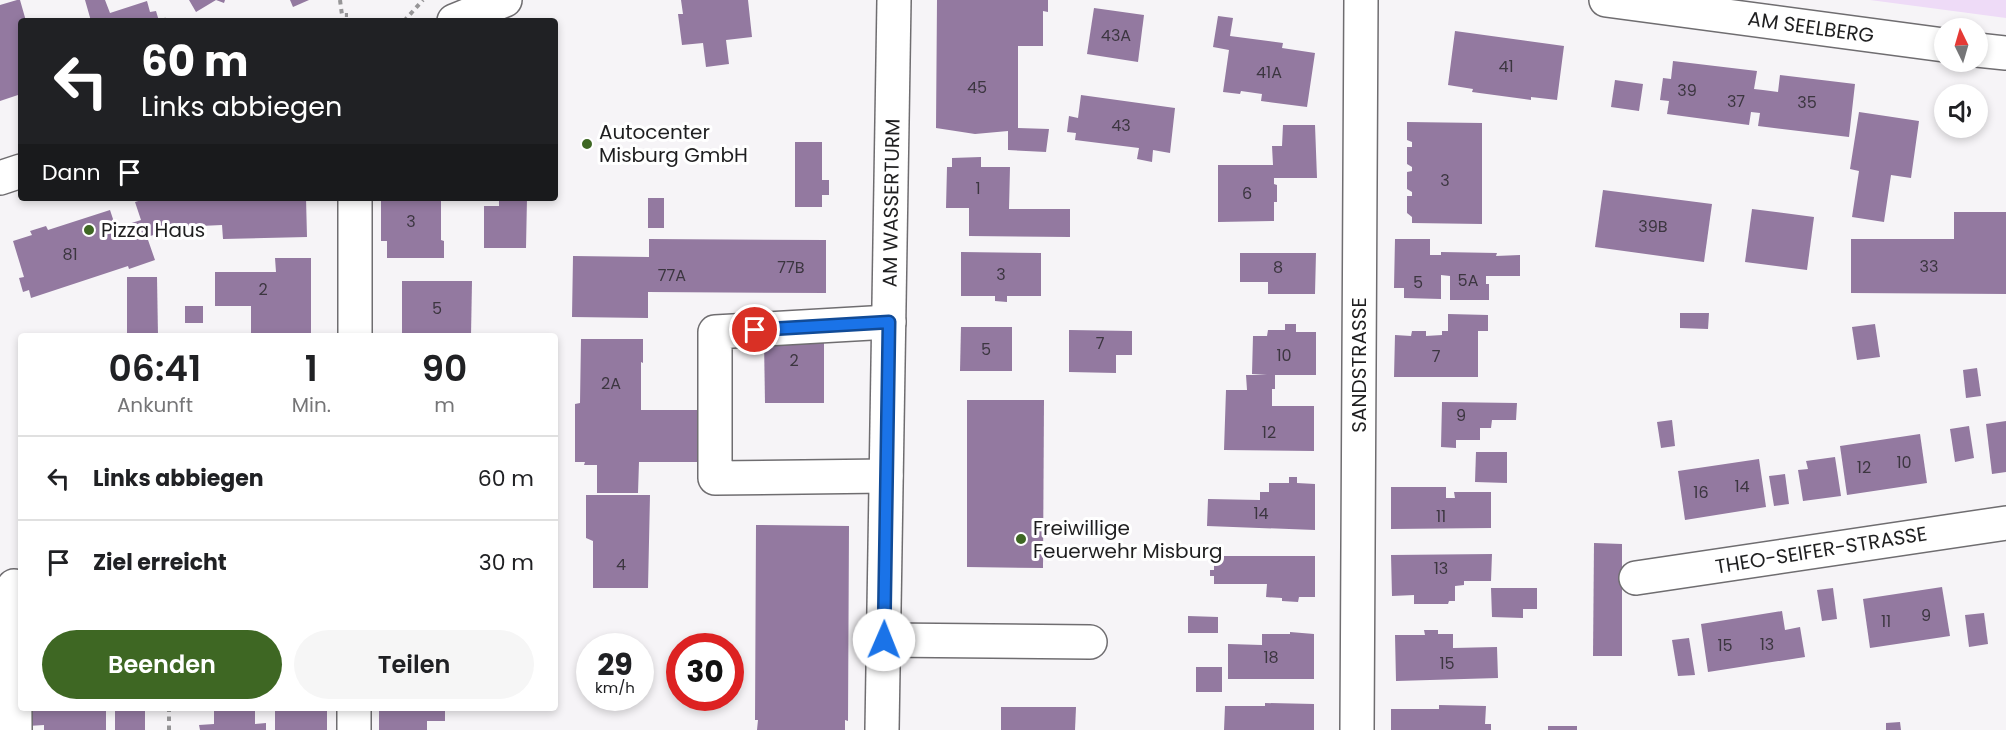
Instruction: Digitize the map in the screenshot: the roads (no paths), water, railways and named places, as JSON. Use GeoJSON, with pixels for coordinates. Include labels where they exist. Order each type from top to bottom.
{"type":"FeatureCollection","features":[{"type":"Feature","properties":{"kind":"street"},"geometry":{"type":"LineString","coordinates":[[461,18],[506,0]]}},
{"type":"Feature","properties":{"kind":"street","name":"AM WASSERTURM"},"geometry":{"type":"LineString","coordinates":[[882,730],[894,0]]}},
{"type":"Feature","properties":{"kind":"street","name":"SANDSTRASSE"},"geometry":{"type":"LineString","coordinates":[[1357,730],[1361,0]]}},
{"type":"Feature","properties":{"kind":"street","name":"AM SEELBERG"},"geometry":{"type":"LineString","coordinates":[[1606,0],[1934,44]]}},
{"type":"Feature","properties":{"kind":"street"},"geometry":{"type":"LineString","coordinates":[[1988,51],[2006,53]]}},
{"type":"Feature","properties":{"kind":"street"},"geometry":{"type":"LineString","coordinates":[[0,178],[18,172]]}},
{"type":"Feature","properties":{"kind":"street"},"geometry":{"type":"LineString","coordinates":[[355,201],[355,333]]}},
{"type":"Feature","properties":{"kind":"street"},"geometry":{"type":"LineString","coordinates":[[886,476],[715,477],[715,332],[889,322]]}},
{"type":"Feature","properties":{"kind":"street","name":"THEO-SEIFER-STRASSE"},"geometry":{"type":"LineString","coordinates":[[1636,578],[2006,523]]}},
{"type":"Feature","properties":{"kind":"street"},"geometry":{"type":"LineString","coordinates":[[14,586],[15,730]]}},
{"type":"Feature","properties":{"kind":"street"},"geometry":{"type":"LineString","coordinates":[[884,640],[1090,642]]}},
{"type":"Feature","properties":{"kind":"street"},"geometry":{"type":"LineString","coordinates":[[354,711],[354,730]]}},
{"type":"Feature","properties":{"kind":"place","name":"Autocenter Misburg GmbH"},"geometry":{"type":"Point","coordinates":[587,144]}},
{"type":"Feature","properties":{"kind":"place","name":"Pizza Haus"},"geometry":{"type":"Point","coordinates":[89,230]}},
{"type":"Feature","properties":{"kind":"place","name":"Freiwillige Feuerwehr Misburg"},"geometry":{"type":"Point","coordinates":[1021,539]}}]}
